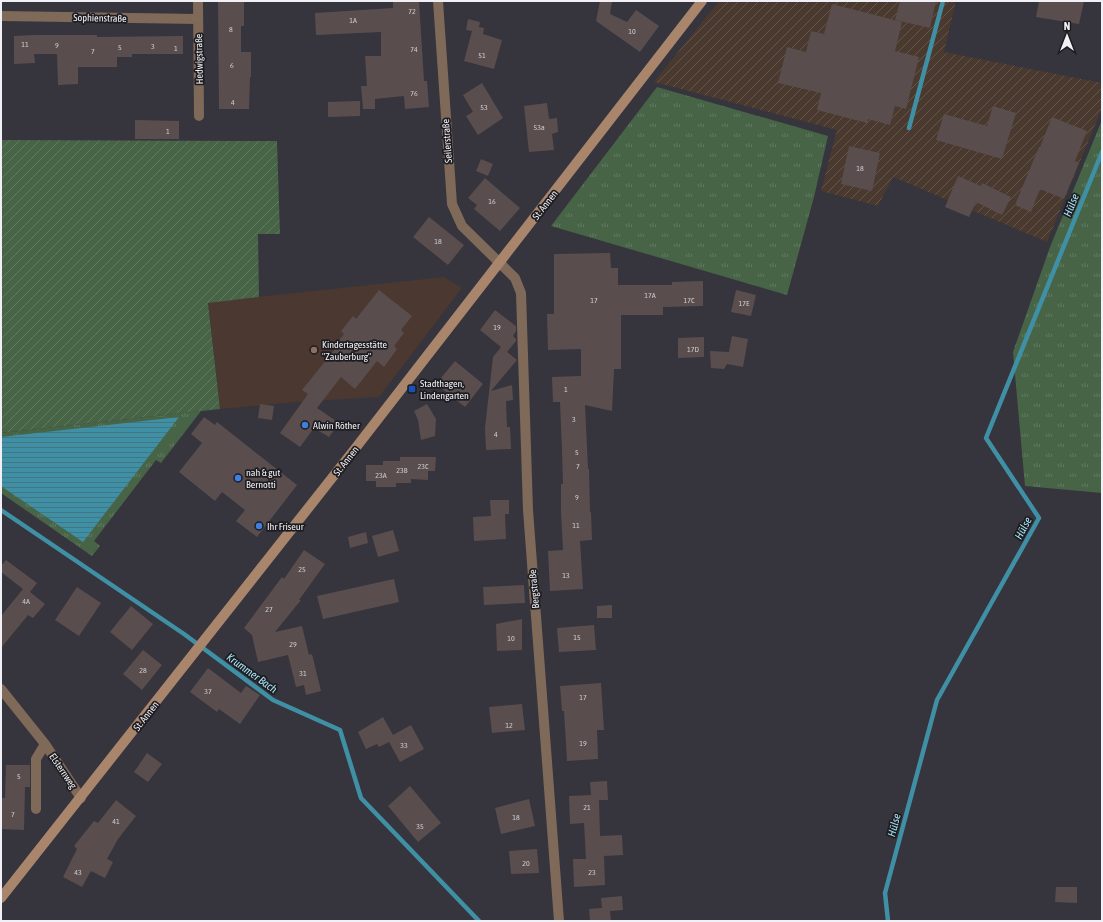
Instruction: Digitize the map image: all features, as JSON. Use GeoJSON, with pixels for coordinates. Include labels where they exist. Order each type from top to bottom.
{"type":"FeatureCollection","features":[{"type":"Feature","properties":{"kind":"main road","name":"St. Annen"},"geometry":{"type":"LineString","coordinates":[[1,898],[197,651],[702,1]]}},
{"type":"Feature","properties":{"kind":"street","name":"Hedwigstraße"},"geometry":{"type":"LineString","coordinates":[[198,1],[199,116]]}},
{"type":"Feature","properties":{"kind":"street","name":"Seilerstraße"},"geometry":{"type":"LineString","coordinates":[[438,1],[452,204],[462,226],[499,263]]}},
{"type":"Feature","properties":{"kind":"street","name":"Sophienstraße"},"geometry":{"type":"LineString","coordinates":[[1,16],[198,19]]}},
{"type":"Feature","properties":{"kind":"street","name":"Bergstraße"},"geometry":{"type":"LineString","coordinates":[[499,263],[515,278],[521,293],[528,510],[559,921]]}},
{"type":"Feature","properties":{"kind":"street","name":"Elsternweg"},"geometry":{"type":"LineString","coordinates":[[1,688],[45,744],[81,798]]}},
{"type":"Feature","properties":{"kind":"street","name":"Elsternweg"},"geometry":{"type":"LineString","coordinates":[[36,809],[36,759],[45,744]]}},
{"type":"Feature","properties":{"kind":"shaded area"},"geometry":{"type":"Polygon","coordinates":[[[719,1],[956,1],[944,52],[1102,83],[1102,108],[1047,242],[893,177],[878,206],[821,191],[837,130],[654,82],[719,1]]]}},
{"type":"Feature","properties":{"kind":"shaded area","name":"Kindertagesstätte \"Zauberburg\""},"geometry":{"type":"Polygon","coordinates":[[[444,277],[462,288],[379,397],[220,409],[208,302],[444,277]]]}},
{"type":"Feature","properties":{"kind":"green space"},"geometry":{"type":"Polygon","coordinates":[[[657,87],[828,136],[814,197],[787,295],[551,226],[657,87]]]}},
{"type":"Feature","properties":{"kind":"green space"},"geometry":{"type":"Polygon","coordinates":[[[1102,120],[1102,493],[1025,486],[1013,352],[1050,247],[1102,120]]]}},
{"type":"Feature","properties":{"kind":"green space"},"geometry":{"type":"Polygon","coordinates":[[[1,140],[277,141],[280,234],[258,234],[259,297],[208,303],[220,409],[1,433],[1,140]]]}},
{"type":"Feature","properties":{"kind":"green space"},"geometry":{"type":"Polygon","coordinates":[[[201,411],[161,463],[156,460],[94,541],[100,546],[92,556],[1,493],[1,433],[201,411]]]}},
{"type":"Feature","properties":{"kind":"water"},"geometry":{"type":"Polygon","coordinates":[[[179,417],[83,542],[1,486],[1,437],[179,417]]]}},
{"type":"Feature","properties":{"kind":"building"},"geometry":{"type":"Polygon","coordinates":[[[218,1],[244,1],[244,26],[241,26],[241,52],[251,52],[249,109],[219,109],[218,1]]]}},
{"type":"Feature","properties":{"kind":"building"},"geometry":{"type":"Polygon","coordinates":[[[393,1],[419,1],[424,81],[427,81],[429,107],[405,109],[404,96],[375,99],[375,109],[363,109],[361,86],[367,86],[365,56],[381,56],[381,32],[316,35],[315,13],[393,8],[393,1]]]}},
{"type":"Feature","properties":{"kind":"building"},"geometry":{"type":"Polygon","coordinates":[[[600,1],[612,1],[610,14],[627,22],[636,10],[659,26],[640,52],[596,21],[600,1]]]}},
{"type":"Feature","properties":{"kind":"building"},"geometry":{"type":"Polygon","coordinates":[[[900,1],[936,1],[930,28],[895,20],[900,1]]]}},
{"type":"Feature","properties":{"kind":"building"},"geometry":{"type":"Polygon","coordinates":[[[1039,1],[1084,1],[1079,24],[1036,17],[1039,1]]]}},
{"type":"Feature","properties":{"kind":"building"},"geometry":{"type":"Polygon","coordinates":[[[832,4],[902,22],[895,51],[919,57],[906,109],[895,106],[890,125],[868,119],[867,123],[817,110],[821,93],[778,83],[787,47],[806,52],[811,31],[824,34],[832,4]]]}},
{"type":"Feature","properties":{"kind":"building"},"geometry":{"type":"Polygon","coordinates":[[[468,19],[480,22],[479,27],[484,28],[483,34],[502,40],[494,69],[464,61],[472,31],[466,30],[468,19]]]}},
{"type":"Feature","properties":{"kind":"building"},"geometry":{"type":"Polygon","coordinates":[[[97,35],[97,37],[183,36],[183,54],[132,54],[132,57],[117,57],[117,67],[78,67],[78,84],[58,85],[57,54],[34,54],[35,63],[14,64],[14,36],[97,35]]]}},
{"type":"Feature","properties":{"kind":"building"},"geometry":{"type":"Polygon","coordinates":[[[482,83],[503,118],[478,135],[466,116],[473,112],[463,95],[482,83]]]}},
{"type":"Feature","properties":{"kind":"building"},"geometry":{"type":"Polygon","coordinates":[[[360,101],[360,116],[328,117],[328,102],[360,101]]]}},
{"type":"Feature","properties":{"kind":"building"},"geometry":{"type":"Polygon","coordinates":[[[547,103],[549,119],[557,118],[558,132],[552,134],[554,150],[529,152],[524,106],[547,103]]]}},
{"type":"Feature","properties":{"kind":"building"},"geometry":{"type":"Polygon","coordinates":[[[993,106],[1016,113],[1002,159],[936,140],[944,114],[987,126],[993,106]]]}},
{"type":"Feature","properties":{"kind":"building"},"geometry":{"type":"Polygon","coordinates":[[[1052,117],[1087,131],[1075,161],[1079,163],[1064,199],[1040,189],[1031,212],[1015,205],[1052,117]]]}},
{"type":"Feature","properties":{"kind":"building"},"geometry":{"type":"Polygon","coordinates":[[[135,120],[179,121],[179,139],[135,139],[135,120]]]}},
{"type":"Feature","properties":{"kind":"building"},"geometry":{"type":"Polygon","coordinates":[[[849,146],[880,153],[872,191],[841,184],[849,146]]]}},
{"type":"Feature","properties":{"kind":"building"},"geometry":{"type":"Polygon","coordinates":[[[481,159],[493,164],[488,176],[476,171],[481,159]]]}},
{"type":"Feature","properties":{"kind":"building"},"geometry":{"type":"Polygon","coordinates":[[[958,176],[981,186],[982,183],[1011,197],[1002,215],[976,202],[969,217],[945,207],[958,176]]]}},
{"type":"Feature","properties":{"kind":"building"},"geometry":{"type":"Polygon","coordinates":[[[485,178],[520,208],[500,231],[474,209],[477,205],[468,198],[485,178]]]}},
{"type":"Feature","properties":{"kind":"building"},"geometry":{"type":"Polygon","coordinates":[[[429,217],[464,245],[448,265],[413,237],[429,217]]]}},
{"type":"Feature","properties":{"kind":"building"},"geometry":{"type":"Polygon","coordinates":[[[610,253],[611,268],[618,268],[618,285],[672,285],[672,282],[703,281],[703,306],[663,307],[663,315],[621,315],[621,369],[614,369],[612,411],[585,405],[592,540],[580,541],[583,589],[550,591],[548,551],[563,550],[561,484],[563,484],[560,402],[553,402],[552,377],[581,376],[581,349],[548,350],[547,314],[554,314],[554,254],[610,253]]]}},
{"type":"Feature","properties":{"kind":"building"},"geometry":{"type":"Polygon","coordinates":[[[379,290],[412,316],[401,330],[404,333],[394,346],[397,349],[384,367],[377,361],[355,389],[341,377],[317,408],[339,423],[329,437],[314,428],[300,447],[280,433],[308,394],[302,390],[335,349],[333,348],[344,334],[341,331],[353,316],[356,319],[379,290]]]}},
{"type":"Feature","properties":{"kind":"building"},"geometry":{"type":"Polygon","coordinates":[[[736,290],[756,295],[751,316],[731,312],[736,290]]]}},
{"type":"Feature","properties":{"kind":"building"},"geometry":{"type":"Polygon","coordinates":[[[495,310],[516,326],[516,331],[513,336],[516,341],[507,352],[480,330],[495,310]]]}},
{"type":"Feature","properties":{"kind":"building"},"geometry":{"type":"Polygon","coordinates":[[[732,336],[748,339],[743,367],[727,364],[724,369],[711,368],[710,351],[729,352],[732,336]]]}},
{"type":"Feature","properties":{"kind":"building"},"geometry":{"type":"Polygon","coordinates":[[[704,337],[704,357],[678,358],[678,338],[704,337]]]}},
{"type":"Feature","properties":{"kind":"building"},"geometry":{"type":"Polygon","coordinates":[[[501,347],[517,360],[491,391],[512,385],[513,400],[506,401],[507,427],[510,427],[511,449],[486,450],[485,428],[493,357],[501,347]]]}},
{"type":"Feature","properties":{"kind":"building"},"geometry":{"type":"Polygon","coordinates":[[[455,361],[483,384],[465,407],[436,384],[455,361]]]}},
{"type":"Feature","properties":{"kind":"building"},"geometry":{"type":"Polygon","coordinates":[[[260,404],[274,406],[272,420],[258,418],[260,404]]]}},
{"type":"Feature","properties":{"kind":"building"},"geometry":{"type":"Polygon","coordinates":[[[427,404],[436,419],[435,436],[421,440],[418,420],[414,411],[427,404]]]}},
{"type":"Feature","properties":{"kind":"building","name":"nah & gut Bernotti"},"geometry":{"type":"Polygon","coordinates":[[[204,417],[215,425],[217,422],[297,485],[257,537],[236,521],[245,510],[222,492],[215,501],[179,472],[202,443],[191,434],[204,417]]]}},
{"type":"Feature","properties":{"kind":"building"},"geometry":{"type":"Polygon","coordinates":[[[400,457],[436,457],[435,471],[428,471],[428,480],[411,479],[411,483],[396,483],[396,487],[376,487],[376,481],[366,481],[366,465],[383,465],[383,461],[400,461],[400,457]]]}},
{"type":"Feature","properties":{"kind":"building"},"geometry":{"type":"Polygon","coordinates":[[[490,500],[509,500],[509,514],[505,514],[506,539],[474,541],[473,517],[491,516],[490,500]]]}},
{"type":"Feature","properties":{"kind":"building"},"geometry":{"type":"Polygon","coordinates":[[[393,530],[399,551],[378,557],[372,536],[393,530]]]}},
{"type":"Feature","properties":{"kind":"building"},"geometry":{"type":"Polygon","coordinates":[[[366,532],[368,543],[350,548],[348,537],[366,532]]]}},
{"type":"Feature","properties":{"kind":"building"},"geometry":{"type":"Polygon","coordinates":[[[304,550],[325,564],[299,600],[301,600],[275,632],[302,626],[309,655],[312,654],[321,691],[306,695],[304,685],[296,687],[288,655],[258,662],[252,635],[244,628],[282,577],[284,579],[304,550]]]}},
{"type":"Feature","properties":{"kind":"building"},"geometry":{"type":"Polygon","coordinates":[[[6,560],[37,583],[30,592],[45,604],[33,618],[28,615],[1,648],[1,616],[23,589],[1,572],[1,566],[6,560]]]}},
{"type":"Feature","properties":{"kind":"building"},"geometry":{"type":"Polygon","coordinates":[[[394,579],[399,602],[323,619],[317,596],[394,579]]]}},
{"type":"Feature","properties":{"kind":"building"},"geometry":{"type":"Polygon","coordinates":[[[524,585],[525,603],[484,605],[483,587],[524,585]]]}},
{"type":"Feature","properties":{"kind":"building"},"geometry":{"type":"Polygon","coordinates":[[[77,587],[101,603],[79,636],[55,620],[77,587]]]}},
{"type":"Feature","properties":{"kind":"building"},"geometry":{"type":"Polygon","coordinates":[[[612,605],[612,618],[597,618],[597,606],[612,605]]]}},
{"type":"Feature","properties":{"kind":"building"},"geometry":{"type":"Polygon","coordinates":[[[131,606],[153,624],[132,650],[110,632],[131,606]]]}},
{"type":"Feature","properties":{"kind":"building"},"geometry":{"type":"Polygon","coordinates":[[[522,619],[522,650],[497,651],[496,624],[522,619]]]}},
{"type":"Feature","properties":{"kind":"building"},"geometry":{"type":"Polygon","coordinates":[[[594,625],[596,650],[559,652],[557,628],[594,625]]]}},
{"type":"Feature","properties":{"kind":"building"},"geometry":{"type":"Polygon","coordinates":[[[143,650],[162,665],[142,690],[123,674],[143,650]]]}},
{"type":"Feature","properties":{"kind":"building"},"geometry":{"type":"Polygon","coordinates":[[[208,668],[241,693],[246,686],[260,695],[240,724],[219,709],[217,712],[190,692],[208,668]]]}},
{"type":"Feature","properties":{"kind":"building"},"geometry":{"type":"Polygon","coordinates":[[[601,683],[604,730],[597,730],[598,759],[567,761],[564,711],[562,711],[560,686],[601,683]]]}},
{"type":"Feature","properties":{"kind":"building"},"geometry":{"type":"Polygon","coordinates":[[[522,704],[525,730],[492,733],[489,707],[522,704]]]}},
{"type":"Feature","properties":{"kind":"building"},"geometry":{"type":"Polygon","coordinates":[[[383,717],[393,735],[411,725],[424,749],[400,762],[389,742],[379,747],[377,744],[366,749],[358,732],[383,717]]]}},
{"type":"Feature","properties":{"kind":"building"},"geometry":{"type":"Polygon","coordinates":[[[147,753],[162,764],[148,782],[134,772],[147,753]]]}},
{"type":"Feature","properties":{"kind":"building"},"geometry":{"type":"Polygon","coordinates":[[[6,765],[30,765],[30,787],[25,787],[24,830],[1,829],[1,798],[5,798],[6,765]]]}},
{"type":"Feature","properties":{"kind":"building"},"geometry":{"type":"Polygon","coordinates":[[[607,781],[608,800],[599,800],[600,836],[622,835],[623,855],[604,856],[605,885],[574,887],[573,859],[586,859],[584,823],[570,824],[569,796],[591,795],[590,782],[607,781]]]}},
{"type":"Feature","properties":{"kind":"building"},"geometry":{"type":"Polygon","coordinates":[[[410,786],[441,823],[418,842],[388,806],[410,786]]]}},
{"type":"Feature","properties":{"kind":"building"},"geometry":{"type":"Polygon","coordinates":[[[529,799],[535,826],[501,834],[495,808],[529,799]]]}},
{"type":"Feature","properties":{"kind":"building"},"geometry":{"type":"Polygon","coordinates":[[[116,800],[136,816],[118,839],[107,859],[113,862],[105,878],[91,871],[82,887],[63,877],[77,849],[74,846],[94,821],[98,823],[116,800]]]}},
{"type":"Feature","properties":{"kind":"building"},"geometry":{"type":"Polygon","coordinates":[[[537,849],[539,873],[511,874],[509,851],[537,849]]]}},
{"type":"Feature","properties":{"kind":"building"},"geometry":{"type":"Polygon","coordinates":[[[1056,887],[1077,887],[1077,903],[1055,902],[1056,887]]]}},
{"type":"Feature","properties":{"kind":"building"},"geometry":{"type":"Polygon","coordinates":[[[622,896],[623,910],[610,911],[611,921],[590,921],[589,909],[602,908],[601,898],[622,896]]]}},
{"type":"Feature","properties":{"kind":"waterway"},"geometry":{"type":"LineString","coordinates":[[909,128],[943,1]]}},
{"type":"Feature","properties":{"kind":"waterway","name":"Hülse"},"geometry":{"type":"LineString","coordinates":[[888,921],[885,893],[937,700],[1039,518],[986,438],[1102,152]]}},
{"type":"Feature","properties":{"kind":"waterway","name":"Krummer Bach"},"geometry":{"type":"LineString","coordinates":[[1,510],[184,634],[273,700],[340,730],[361,798],[479,921]]}},
{"type":"Feature","properties":{"kind":"place","name":"Kindertagesstätte \"Zauberburg\""},"geometry":{"type":"Point","coordinates":[314,350]}},
{"type":"Feature","properties":{"kind":"place","name":"Stadthagen, Lindengarten"},"geometry":{"type":"Point","coordinates":[412,389]}},
{"type":"Feature","properties":{"kind":"place","name":"Alwin Röther"},"geometry":{"type":"Point","coordinates":[305,425]}},
{"type":"Feature","properties":{"kind":"place","name":"nah & gut Bernotti"},"geometry":{"type":"Point","coordinates":[238,478]}},
{"type":"Feature","properties":{"kind":"place","name":"Ihr Friseur"},"geometry":{"type":"Point","coordinates":[259,526]}}]}
